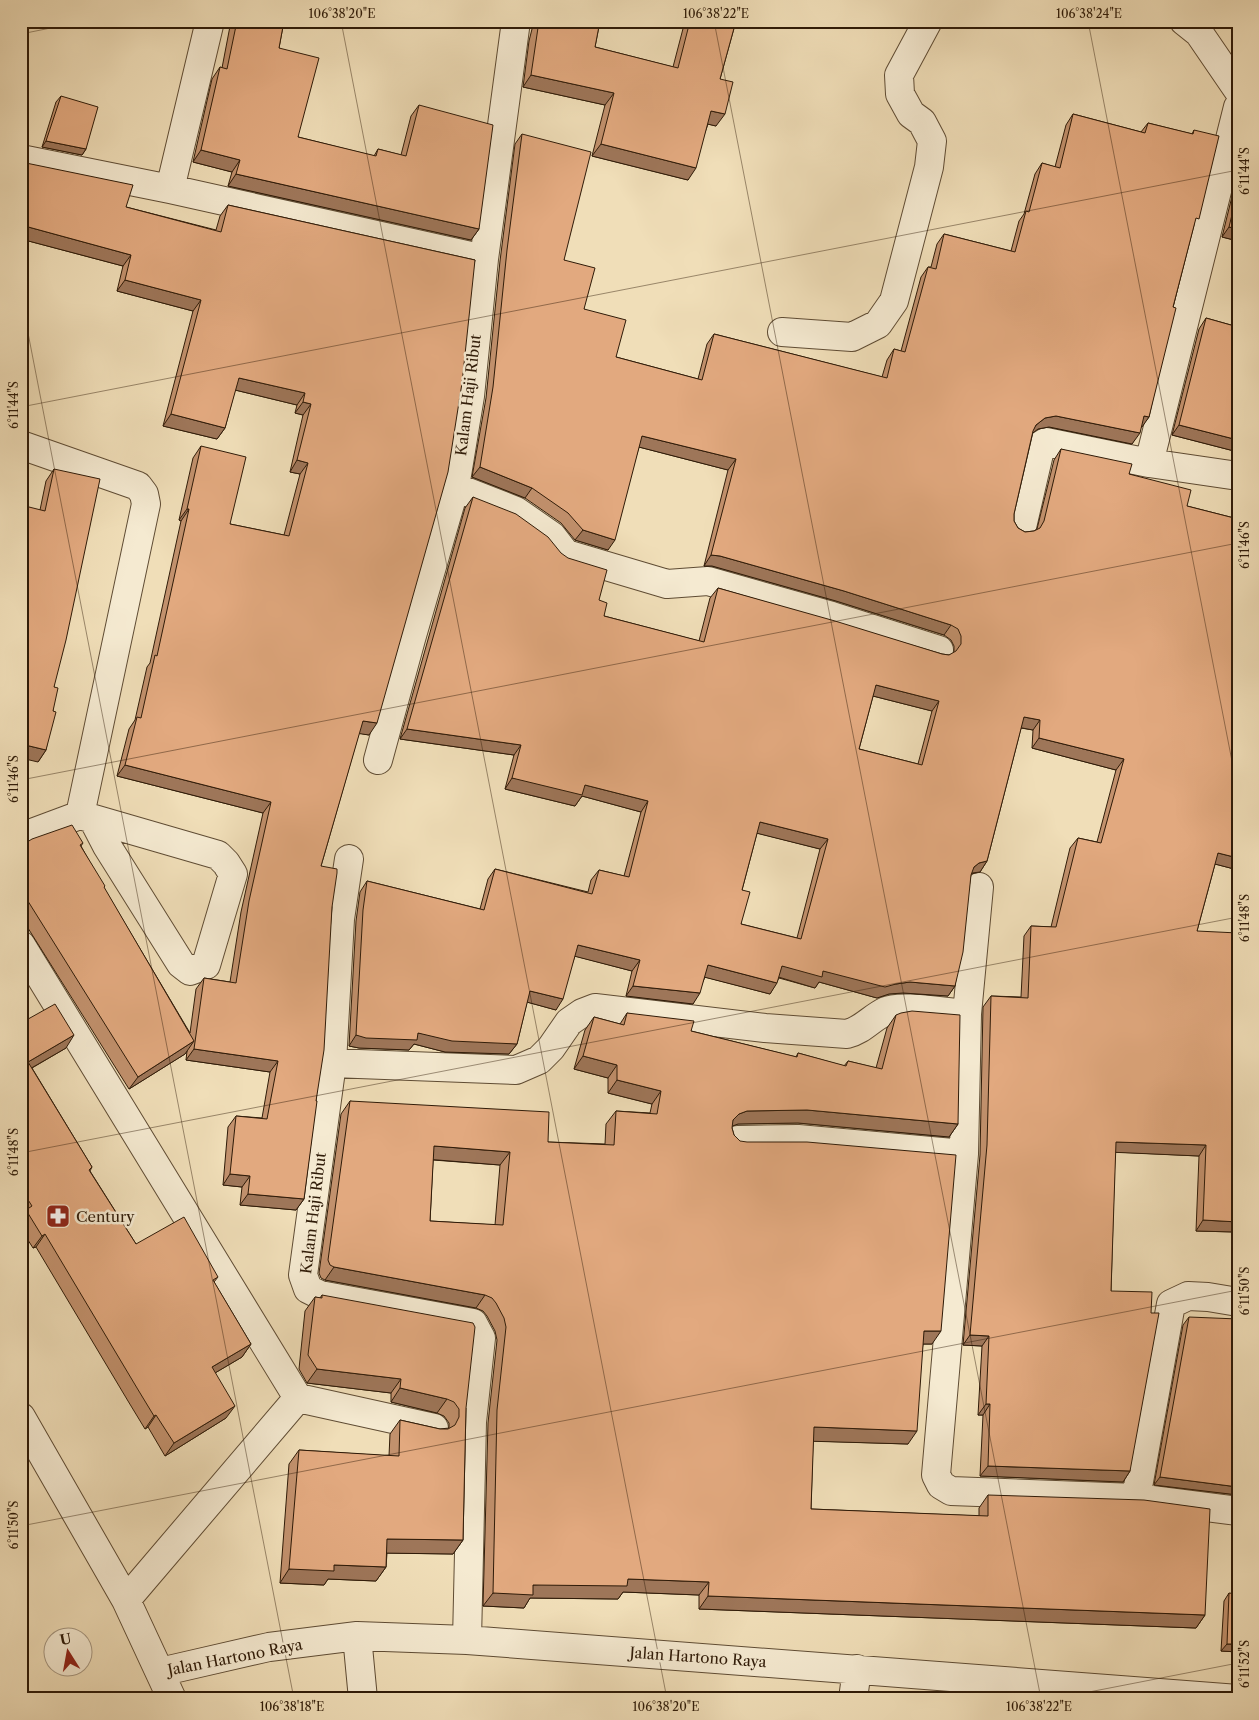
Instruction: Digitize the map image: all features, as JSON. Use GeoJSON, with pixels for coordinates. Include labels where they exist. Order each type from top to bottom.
{"type":"FeatureCollection","features":[{"type":"Feature","properties":{"kind":"street"},"geometry":{"type":"LineString","coordinates":[[170,189],[210,21]]}},
{"type":"Feature","properties":{"kind":"street","name":"Kalam Haji Ribut"},"geometry":{"type":"LineString","coordinates":[[378,760],[455,487],[470,396],[484,259],[516,21]]}},
{"type":"Feature","properties":{"kind":"street"},"geometry":{"type":"LineString","coordinates":[[782,332],[852,337],[878,324],[894,301],[929,167],[932,141],[922,122],[911,114],[900,94],[899,75],[928,21]]}},
{"type":"Feature","properties":{"kind":"street"},"geometry":{"type":"LineString","coordinates":[[1196,25],[1238,90]]}},
{"type":"Feature","properties":{"kind":"street"},"geometry":{"type":"LineString","coordinates":[[1149,462],[1238,106]]}},
{"type":"Feature","properties":{"kind":"street"},"geometry":{"type":"LineString","coordinates":[[21,159],[170,189],[484,259]]}},
{"type":"Feature","properties":{"kind":"street"},"geometry":{"type":"LineString","coordinates":[[1022,528],[1041,445],[1046,442],[1149,462],[1238,476]]}},
{"type":"Feature","properties":{"kind":"street"},"geometry":{"type":"LineString","coordinates":[[21,446],[138,486],[144,494],[146,504],[87,817],[108,846],[181,964],[190,971],[206,965],[232,874],[226,863],[218,855],[87,817],[21,837]]}},
{"type":"Feature","properties":{"kind":"street"},"geometry":{"type":"LineString","coordinates":[[455,487],[516,511],[552,536],[566,554],[667,584],[708,581],[832,616],[939,650]]}},
{"type":"Feature","properties":{"kind":"street","name":"Kalam Haji Ribut"},"geometry":{"type":"LineString","coordinates":[[349,859],[340,919],[332,1062],[303,1275],[308,1289],[320,1295],[473,1323],[481,1338],[472,1422],[467,1640]]}},
{"type":"Feature","properties":{"kind":"street"},"geometry":{"type":"LineString","coordinates":[[978,887],[967,1014],[964,1154],[936,1475],[941,1485],[952,1491],[1136,1498],[1238,1512]]}},
{"type":"Feature","properties":{"kind":"street"},"geometry":{"type":"LineString","coordinates":[[21,945],[298,1398],[434,1428]]}},
{"type":"Feature","properties":{"kind":"street"},"geometry":{"type":"LineString","coordinates":[[332,1062],[516,1070],[539,1060],[551,1048],[569,1022],[582,1013],[595,1008],[765,1028],[847,1034],[864,1027],[873,1018],[888,1010],[901,1008],[967,1014]]}},
{"type":"Feature","properties":{"kind":"street"},"geometry":{"type":"LineString","coordinates":[[738,1140],[798,1139],[964,1154]]}},
{"type":"Feature","properties":{"kind":"street"},"geometry":{"type":"LineString","coordinates":[[1136,1498],[1170,1304],[1188,1296],[1238,1302]]}},
{"type":"Feature","properties":{"kind":"street"},"geometry":{"type":"LineString","coordinates":[[126,1600],[298,1398]]}},
{"type":"Feature","properties":{"kind":"street","name":"Jalan Hartono Raya"},"geometry":{"type":"LineString","coordinates":[[21,1417],[126,1600],[172,1699]]}},
{"type":"Feature","properties":{"kind":"street"},"geometry":{"type":"LineString","coordinates":[[356,1636],[363,1699]]}},
{"type":"Feature","properties":{"kind":"street","name":"Jalan Hartono Raya"},"geometry":{"type":"LineString","coordinates":[[160,1672],[269,1647],[356,1636],[467,1640],[1238,1699]]}},
{"type":"Feature","properties":{"kind":"street"},"geometry":{"type":"LineString","coordinates":[[853,1699],[857,1669]]}},
{"type":"Feature","properties":{"kind":"building"},"geometry":{"type":"Polygon","coordinates":[[[237,21],[284,21],[279,48],[319,58],[298,137],[376,156],[378,149],[406,156],[419,105],[493,125],[479,229],[236,174],[240,160],[201,150],[220,67],[227,69],[237,21]]]}},
{"type":"Feature","properties":{"kind":"building"},"geometry":{"type":"Polygon","coordinates":[[[539,21],[600,21],[595,47],[678,68],[690,21],[736,21],[720,79],[733,82],[725,114],[711,111],[696,168],[601,144],[614,93],[531,75],[539,21]]]}},
{"type":"Feature","properties":{"kind":"building"},"geometry":{"type":"Polygon","coordinates":[[[61,96],[98,107],[86,149],[46,141],[61,96]]]}},
{"type":"Feature","properties":{"kind":"building"},"geometry":{"type":"Polygon","coordinates":[[[1073,114],[1145,133],[1148,123],[1193,134],[1194,130],[1219,136],[1199,219],[1196,218],[1173,307],[1176,308],[1149,417],[1144,416],[1140,433],[1056,416],[1045,418],[1036,425],[1033,431],[1014,514],[1014,521],[1018,528],[1025,532],[1040,528],[1044,521],[1061,449],[1132,464],[1129,474],[1191,490],[1187,506],[1238,519],[1238,858],[1218,853],[1197,931],[1238,933],[1238,1222],[1203,1220],[1206,1145],[1116,1142],[1111,1291],[1152,1292],[1151,1313],[1159,1313],[1130,1471],[988,1466],[990,1404],[986,1404],[989,1336],[970,1335],[987,1145],[991,996],[1028,998],[1031,926],[1056,927],[1078,838],[1101,843],[1124,759],[1039,738],[1040,720],[1024,717],[987,861],[979,863],[974,867],[971,875],[963,952],[955,986],[910,982],[885,987],[823,971],[822,977],[782,966],[777,983],[708,965],[700,993],[633,986],[640,960],[578,945],[563,999],[530,991],[517,1044],[452,1041],[418,1033],[417,1040],[366,1038],[356,1035],[363,910],[367,881],[484,910],[495,869],[592,894],[599,870],[629,877],[648,801],[585,785],[582,795],[512,778],[521,745],[407,729],[473,497],[516,514],[548,537],[561,553],[568,558],[607,570],[599,600],[607,603],[604,616],[704,642],[718,588],[942,654],[949,655],[956,651],[961,644],[961,636],[958,629],[951,625],[844,591],[711,555],[736,459],[642,436],[615,540],[583,530],[568,513],[532,488],[480,467],[493,387],[507,250],[522,134],[591,152],[564,260],[595,268],[584,309],[626,320],[616,357],[702,380],[714,334],[887,378],[894,349],[905,352],[928,267],[936,269],[944,234],[1015,252],[1026,211],[1029,212],[1042,163],[1060,168],[1073,114]],[[876,685],[859,749],[922,765],[939,701],[876,685]],[[760,822],[742,890],[750,892],[741,924],[801,939],[828,839],[760,822]]]}},
{"type":"Feature","properties":{"kind":"building"},"geometry":{"type":"Polygon","coordinates":[[[21,161],[133,185],[126,207],[221,232],[228,205],[475,260],[462,383],[448,472],[377,723],[363,721],[321,866],[337,869],[337,873],[332,907],[324,1050],[304,1199],[248,1194],[250,1176],[230,1174],[236,1116],[267,1119],[278,1061],[194,1049],[204,978],[236,983],[249,901],[271,802],[125,765],[137,717],[141,718],[155,655],[157,656],[201,446],[246,457],[230,524],[289,536],[308,463],[297,460],[311,404],[303,402],[305,393],[239,378],[225,428],[171,414],[201,300],[125,280],[131,255],[21,225],[21,161]]]}},
{"type":"Feature","properties":{"kind":"building"},"geometry":{"type":"Polygon","coordinates":[[[1238,190],[1238,229],[1229,227],[1238,190]]]}},
{"type":"Feature","properties":{"kind":"building"},"geometry":{"type":"Polygon","coordinates":[[[1206,318],[1238,327],[1238,440],[1179,425],[1206,318]]]}},
{"type":"Feature","properties":{"kind":"building"},"geometry":{"type":"Polygon","coordinates":[[[54,469],[100,479],[66,640],[54,687],[58,688],[53,711],[56,712],[46,750],[21,744],[21,505],[45,511],[54,469]]]}},
{"type":"Feature","properties":{"kind":"building"},"geometry":{"type":"Polygon","coordinates":[[[72,825],[83,843],[80,845],[194,1041],[138,1077],[26,898],[21,900],[21,846],[32,839],[72,825]]]}},
{"type":"Feature","properties":{"kind":"building"},"geometry":{"type":"Polygon","coordinates":[[[55,1004],[74,1035],[28,1062],[92,1167],[89,1170],[136,1244],[184,1217],[218,1277],[213,1280],[251,1344],[212,1367],[235,1406],[174,1443],[156,1415],[154,1416],[45,1234],[42,1236],[26,1210],[32,1206],[21,1189],[21,1023],[55,1004]]]}},
{"type":"Feature","properties":{"kind":"building"},"geometry":{"type":"Polygon","coordinates":[[[912,1011],[960,1015],[958,1124],[807,1110],[747,1111],[739,1114],[733,1120],[732,1128],[734,1135],[740,1141],[807,1142],[956,1155],[941,1331],[924,1331],[917,1431],[814,1427],[811,1509],[988,1516],[988,1495],[1144,1500],[1210,1509],[1205,1615],[708,1596],[709,1582],[628,1579],[627,1586],[533,1585],[533,1595],[493,1593],[497,1410],[506,1327],[504,1318],[492,1298],[485,1295],[330,1265],[328,1260],[350,1101],[549,1112],[548,1142],[614,1145],[616,1111],[657,1114],[661,1091],[617,1080],[617,1065],[583,1056],[594,1017],[624,1025],[627,1013],[694,1021],[691,1031],[797,1057],[798,1053],[846,1066],[848,1061],[882,1069],[896,1015],[912,1011]],[[434,1146],[430,1221],[503,1225],[510,1152],[434,1146]]]}},
{"type":"Feature","properties":{"kind":"building"},"geometry":{"type":"Polygon","coordinates":[[[322,1295],[473,1323],[475,1327],[466,1408],[463,1540],[387,1539],[386,1567],[334,1565],[334,1571],[289,1569],[299,1450],[399,1456],[400,1420],[448,1429],[455,1425],[459,1417],[459,1409],[454,1402],[400,1388],[401,1379],[317,1369],[308,1355],[315,1297],[322,1298],[322,1295]]]}},
{"type":"Feature","properties":{"kind":"building"},"geometry":{"type":"Polygon","coordinates":[[[1189,1317],[1238,1319],[1238,1487],[1160,1477],[1189,1317]]]}},
{"type":"Feature","properties":{"kind":"building"},"geometry":{"type":"Polygon","coordinates":[[[1229,1593],[1238,1594],[1238,1644],[1227,1644],[1229,1593]]]}},
{"type":"Feature","properties":{"kind":"place","name":"Century"},"geometry":{"type":"Point","coordinates":[58,1216]}}]}
